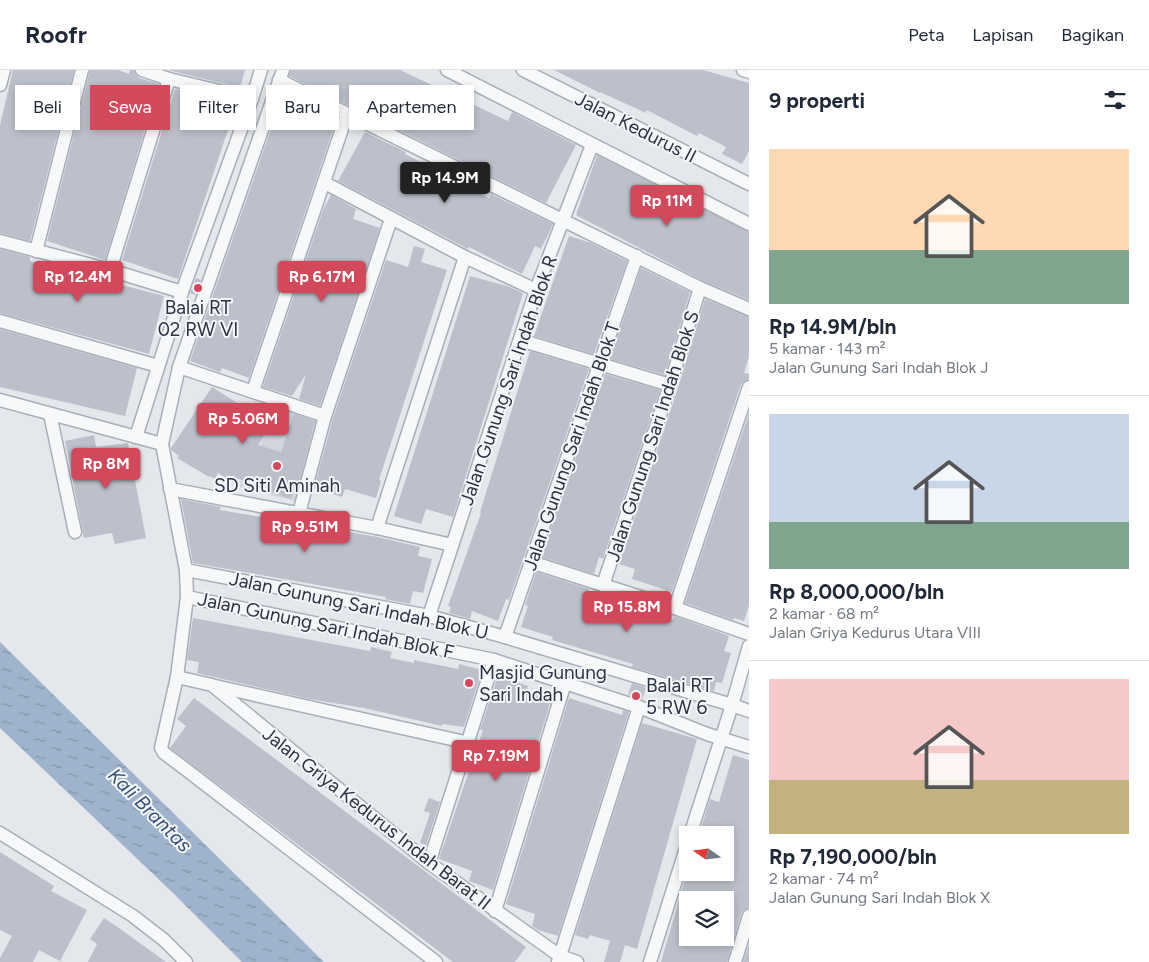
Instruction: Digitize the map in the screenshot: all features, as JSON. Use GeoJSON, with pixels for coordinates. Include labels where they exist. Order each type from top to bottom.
{"type":"FeatureCollection","features":[{"type":"Feature","properties":{"kind":"street"},"geometry":{"type":"LineString","coordinates":[[0,85],[4,70]]}},
{"type":"Feature","properties":{"kind":"street"},"geometry":{"type":"LineString","coordinates":[[36,250],[82,70]]}},
{"type":"Feature","properties":{"kind":"street"},"geometry":{"type":"LineString","coordinates":[[142,70],[194,85]]}},
{"type":"Feature","properties":{"kind":"street"},"geometry":{"type":"LineString","coordinates":[[256,86],[261,70]]}},
{"type":"Feature","properties":{"kind":"street"},"geometry":{"type":"LineString","coordinates":[[447,70],[749,224]]}},
{"type":"Feature","properties":{"kind":"street","name":"Jalan Kedurus II"},"geometry":{"type":"LineString","coordinates":[[523,70],[749,183]]}},
{"type":"Feature","properties":{"kind":"street"},"geometry":{"type":"LineString","coordinates":[[742,70],[749,72]]}},
{"type":"Feature","properties":{"kind":"street"},"geometry":{"type":"LineString","coordinates":[[436,962],[164,753],[160,746],[177,678],[186,597],[186,570],[162,444],[179,367],[281,75],[347,114],[564,219],[700,288],[749,309]]}},
{"type":"Feature","properties":{"kind":"street"},"geometry":{"type":"LineString","coordinates":[[110,270],[169,79]]}},
{"type":"Feature","properties":{"kind":"street"},"geometry":{"type":"LineString","coordinates":[[253,391],[347,114]]}},
{"type":"Feature","properties":{"kind":"street"},"geometry":{"type":"LineString","coordinates":[[136,437],[182,292],[241,130]]}},
{"type":"Feature","properties":{"kind":"street","name":"Jalan Gunung Sari Indah Blok R"},"geometry":{"type":"LineString","coordinates":[[429,616],[536,290],[592,145]]}},
{"type":"Feature","properties":{"kind":"street"},"geometry":{"type":"LineString","coordinates":[[325,183],[465,257],[536,290]]}},
{"type":"Feature","properties":{"kind":"street"},"geometry":{"type":"LineString","coordinates":[[299,513],[325,416],[392,219]]}},
{"type":"Feature","properties":{"kind":"street"},"geometry":{"type":"LineString","coordinates":[[0,241],[110,270],[182,292]]}},
{"type":"Feature","properties":{"kind":"street","name":"Jalan Gunung Sari Indah Blok T"},"geometry":{"type":"LineString","coordinates":[[506,637],[637,256]]}},
{"type":"Feature","properties":{"kind":"street"},"geometry":{"type":"LineString","coordinates":[[377,528],[465,257]]}},
{"type":"Feature","properties":{"kind":"street","name":"Jalan Gunung Sari Indah Blok S"},"geometry":{"type":"LineString","coordinates":[[603,585],[670,385],[700,288]]}},
{"type":"Feature","properties":{"kind":"street"},"geometry":{"type":"LineString","coordinates":[[0,322],[158,366]]}},
{"type":"Feature","properties":{"kind":"street"},"geometry":{"type":"LineString","coordinates":[[520,340],[670,385]]}},
{"type":"Feature","properties":{"kind":"street"},"geometry":{"type":"LineString","coordinates":[[179,367],[325,416]]}},
{"type":"Feature","properties":{"kind":"street"},"geometry":{"type":"LineString","coordinates":[[675,608],[749,386]]}},
{"type":"Feature","properties":{"kind":"street"},"geometry":{"type":"LineString","coordinates":[[0,400],[162,444]]}},
{"type":"Feature","properties":{"kind":"street"},"geometry":{"type":"LineString","coordinates":[[50,414],[75,532]]}},
{"type":"Feature","properties":{"kind":"street"},"geometry":{"type":"LineString","coordinates":[[170,489],[377,528],[452,545]]}},
{"type":"Feature","properties":{"kind":"street"},"geometry":{"type":"LineString","coordinates":[[531,562],[749,634]]}},
{"type":"Feature","properties":{"kind":"street","name":"Jalan Gunung Sari Indah Blok U"},"geometry":{"type":"LineString","coordinates":[[186,570],[429,616],[506,637],[749,711]]}},
{"type":"Feature","properties":{"kind":"street","name":"Jalan Gunung Sari Indah Blok F"},"geometry":{"type":"LineString","coordinates":[[186,597],[494,660],[639,707],[749,747]]}},
{"type":"Feature","properties":{"kind":"street"},"geometry":{"type":"LineString","coordinates":[[693,826],[749,646]]}},
{"type":"Feature","properties":{"kind":"street"},"geometry":{"type":"LineString","coordinates":[[429,863],[494,660]]}},
{"type":"Feature","properties":{"kind":"street","name":"Jalan Griya Kedurus Indah Barat II"},"geometry":{"type":"LineString","coordinates":[[177,678],[212,685],[429,863],[559,959],[577,962]]}},
{"type":"Feature","properties":{"kind":"street"},"geometry":{"type":"LineString","coordinates":[[494,911],[565,683]]}},
{"type":"Feature","properties":{"kind":"street"},"geometry":{"type":"LineString","coordinates":[[212,685],[468,742]]}},
{"type":"Feature","properties":{"kind":"street"},"geometry":{"type":"LineString","coordinates":[[559,959],[639,707]]}},
{"type":"Feature","properties":{"kind":"street"},"geometry":{"type":"LineString","coordinates":[[0,833],[133,916],[164,940],[186,962]]}},
{"type":"Feature","properties":{"kind":"street"},"geometry":{"type":"LineString","coordinates":[[650,962],[679,870]]}},
{"type":"Feature","properties":{"kind":"street"},"geometry":{"type":"LineString","coordinates":[[735,962],[749,916]]}},
{"type":"Feature","properties":{"kind":"shaded area","name":"SD Siti Aminah"},"geometry":{"type":"Polygon","coordinates":[[[286,406],[321,417],[295,501],[238,487],[260,444],[286,406]]]}},
{"type":"Feature","properties":{"kind":"water","name":"Kali Brantas"},"geometry":{"type":"Polygon","coordinates":[[[0,642],[324,962],[242,962],[172,892],[0,728],[0,642]]]}},
{"type":"Feature","properties":{"kind":"building"},"geometry":{"type":"Polygon","coordinates":[[[13,70],[74,70],[70,85],[15,85],[15,130],[59,130],[30,241],[0,233],[0,125],[13,70]]]}},
{"type":"Feature","properties":{"kind":"building"},"geometry":{"type":"Polygon","coordinates":[[[90,70],[118,70],[129,74],[130,70],[134,70],[139,78],[159,84],[90,85],[90,130],[145,130],[105,260],[47,241],[75,130],[80,130],[80,110],[90,70]]]}},
{"type":"Feature","properties":{"kind":"building"},"geometry":{"type":"Polygon","coordinates":[[[168,70],[245,70],[241,85],[228,85],[168,70]]]}},
{"type":"Feature","properties":{"kind":"building"},"geometry":{"type":"Polygon","coordinates":[[[291,70],[400,70],[432,85],[349,85],[349,106],[339,101],[339,85],[307,85],[289,76],[291,70]]]}},
{"type":"Feature","properties":{"kind":"building"},"geometry":{"type":"Polygon","coordinates":[[[554,70],[703,70],[749,83],[749,151],[742,164],[722,154],[726,147],[699,133],[697,136],[647,110],[646,113],[554,70]]]}},
{"type":"Feature","properties":{"kind":"building"},"geometry":{"type":"Polygon","coordinates":[[[175,89],[180,90],[180,130],[228,130],[178,279],[122,260],[162,130],[170,130],[170,105],[175,89]]]}},
{"type":"Feature","properties":{"kind":"building"},"geometry":{"type":"Polygon","coordinates":[[[474,105],[508,121],[512,112],[576,145],[546,203],[398,130],[474,130],[474,105]]]}},
{"type":"Feature","properties":{"kind":"building"},"geometry":{"type":"Polygon","coordinates":[[[271,130],[333,130],[249,378],[222,368],[220,372],[190,361],[271,130]]]}},
{"type":"Feature","properties":{"kind":"building"},"geometry":{"type":"Polygon","coordinates":[[[365,132],[406,152],[405,154],[489,198],[491,194],[553,224],[541,249],[535,246],[522,274],[469,247],[468,249],[338,181],[365,132]]]}},
{"type":"Feature","properties":{"kind":"building"},"geometry":{"type":"Polygon","coordinates":[[[597,155],[749,232],[749,300],[703,281],[576,215],[597,155]]]}},
{"type":"Feature","properties":{"kind":"building"},"geometry":{"type":"Polygon","coordinates":[[[331,195],[356,209],[353,219],[380,228],[320,406],[299,399],[306,374],[292,396],[263,387],[323,210],[331,195]]]}},
{"type":"Feature","properties":{"kind":"building"},"geometry":{"type":"Polygon","coordinates":[[[569,236],[591,243],[627,261],[594,354],[534,336],[569,236]]]}},
{"type":"Feature","properties":{"kind":"building"},"geometry":{"type":"Polygon","coordinates":[[[414,246],[425,249],[421,262],[447,270],[379,480],[381,481],[376,498],[345,489],[342,497],[314,488],[333,418],[386,260],[408,267],[414,246]]]}},
{"type":"Feature","properties":{"kind":"building"},"geometry":{"type":"Polygon","coordinates":[[[0,249],[30,257],[30,261],[164,296],[149,354],[0,313],[0,249]]]}},
{"type":"Feature","properties":{"kind":"building"},"geometry":{"type":"Polygon","coordinates":[[[641,268],[690,292],[665,375],[610,359],[641,268]]]}},
{"type":"Feature","properties":{"kind":"building"},"geometry":{"type":"Polygon","coordinates":[[[470,276],[510,287],[523,293],[453,517],[426,509],[421,524],[394,516],[470,276]]]}},
{"type":"Feature","properties":{"kind":"building"},"geometry":{"type":"Polygon","coordinates":[[[196,278],[201,280],[196,295],[190,293],[196,278]]]}},
{"type":"Feature","properties":{"kind":"building"},"geometry":{"type":"Polygon","coordinates":[[[705,299],[749,317],[749,356],[744,373],[749,374],[749,379],[741,384],[672,592],[632,579],[635,569],[619,564],[678,388],[705,299]]]}},
{"type":"Feature","properties":{"kind":"building"},"geometry":{"type":"Polygon","coordinates":[[[0,329],[137,368],[125,416],[0,387],[0,329]]]}},
{"type":"Feature","properties":{"kind":"building"},"geometry":{"type":"Polygon","coordinates":[[[530,351],[589,369],[509,600],[506,599],[498,621],[472,611],[470,619],[449,613],[451,607],[448,606],[481,513],[530,351]]]}},
{"type":"Feature","properties":{"kind":"building"},"geometry":{"type":"Polygon","coordinates":[[[605,374],[660,390],[603,559],[599,557],[594,574],[541,557],[605,374]]]}},
{"type":"Feature","properties":{"kind":"building"},"geometry":{"type":"Polygon","coordinates":[[[212,387],[261,418],[269,406],[282,410],[258,445],[281,452],[294,414],[315,421],[299,483],[296,482],[291,499],[236,478],[233,483],[218,473],[215,479],[209,477],[177,458],[179,456],[172,451],[171,448],[212,387]]]}},
{"type":"Feature","properties":{"kind":"building"},"geometry":{"type":"Polygon","coordinates":[[[749,413],[749,605],[744,621],[734,618],[733,620],[685,603],[749,413]]]}},
{"type":"Feature","properties":{"kind":"building"},"geometry":{"type":"Polygon","coordinates":[[[94,435],[96,447],[128,443],[146,538],[115,544],[112,533],[84,538],[65,441],[94,435]]]}},
{"type":"Feature","properties":{"kind":"building"},"geometry":{"type":"Polygon","coordinates":[[[181,499],[221,507],[220,510],[378,537],[420,547],[418,556],[432,559],[423,593],[413,591],[410,604],[385,599],[386,597],[193,563],[181,499]]]}},
{"type":"Feature","properties":{"kind":"building"},"geometry":{"type":"Polygon","coordinates":[[[536,572],[589,589],[588,594],[593,596],[673,620],[675,616],[729,636],[724,651],[731,653],[722,683],[716,682],[714,691],[632,667],[633,664],[552,640],[553,637],[521,627],[528,606],[525,605],[536,572]]]}},
{"type":"Feature","properties":{"kind":"building"},"geometry":{"type":"Polygon","coordinates":[[[193,618],[370,651],[371,647],[392,652],[390,658],[414,663],[414,660],[458,669],[459,664],[482,670],[464,727],[442,724],[442,726],[364,708],[309,699],[197,673],[199,662],[187,660],[193,618]]]}},
{"type":"Feature","properties":{"kind":"building"},"geometry":{"type":"Polygon","coordinates":[[[498,676],[528,686],[526,692],[551,700],[493,890],[469,881],[472,871],[439,859],[483,730],[480,730],[498,676]]]}},
{"type":"Feature","properties":{"kind":"building","name":"Balai RT 5 RW 6"},"geometry":{"type":"Polygon","coordinates":[[[632,683],[646,688],[642,700],[628,695],[632,683]]]}},
{"type":"Feature","properties":{"kind":"building"},"geometry":{"type":"Polygon","coordinates":[[[194,698],[526,947],[515,962],[453,962],[170,748],[186,726],[177,719],[194,698]]]}},
{"type":"Feature","properties":{"kind":"building"},"geometry":{"type":"Polygon","coordinates":[[[569,698],[622,715],[623,710],[629,712],[558,936],[538,930],[532,926],[535,914],[506,904],[569,698]]]}},
{"type":"Feature","properties":{"kind":"building"},"geometry":{"type":"Polygon","coordinates":[[[642,723],[697,739],[637,949],[625,945],[620,962],[604,962],[610,941],[590,935],[588,939],[575,935],[642,723]]]}},
{"type":"Feature","properties":{"kind":"building"},"geometry":{"type":"Polygon","coordinates":[[[733,755],[749,760],[749,908],[741,914],[734,938],[734,891],[682,891],[684,881],[734,881],[734,826],[702,826],[710,799],[719,802],[733,755]]]}},
{"type":"Feature","properties":{"kind":"building"},"geometry":{"type":"Polygon","coordinates":[[[429,798],[440,802],[426,845],[420,843],[430,813],[424,811],[429,798]]]}},
{"type":"Feature","properties":{"kind":"building"},"geometry":{"type":"Polygon","coordinates":[[[0,852],[54,886],[51,891],[87,910],[60,961],[39,950],[33,962],[0,962],[0,958],[12,936],[0,930],[0,852]]]}},
{"type":"Feature","properties":{"kind":"building"},"geometry":{"type":"Polygon","coordinates":[[[679,900],[679,946],[732,946],[727,962],[661,962],[679,900]]]}},
{"type":"Feature","properties":{"kind":"building"},"geometry":{"type":"Polygon","coordinates":[[[104,918],[166,962],[88,962],[97,944],[90,939],[104,918]]]}},
{"type":"Feature","properties":{"kind":"building"},"geometry":{"type":"Polygon","coordinates":[[[749,944],[749,962],[743,962],[749,944]]]}},
{"type":"Feature","properties":{"kind":"place","name":"Balai RT 02 RW VI"},"geometry":{"type":"Point","coordinates":[198,288]}},
{"type":"Feature","properties":{"kind":"place","name":"SD Siti Aminah"},"geometry":{"type":"Point","coordinates":[277,466]}},
{"type":"Feature","properties":{"kind":"place","name":"Masjid Gunung Sari Indah"},"geometry":{"type":"Point","coordinates":[469,683]}},
{"type":"Feature","properties":{"kind":"place","name":"Balai RT 5 RW 6"},"geometry":{"type":"Point","coordinates":[636,696]}}]}
